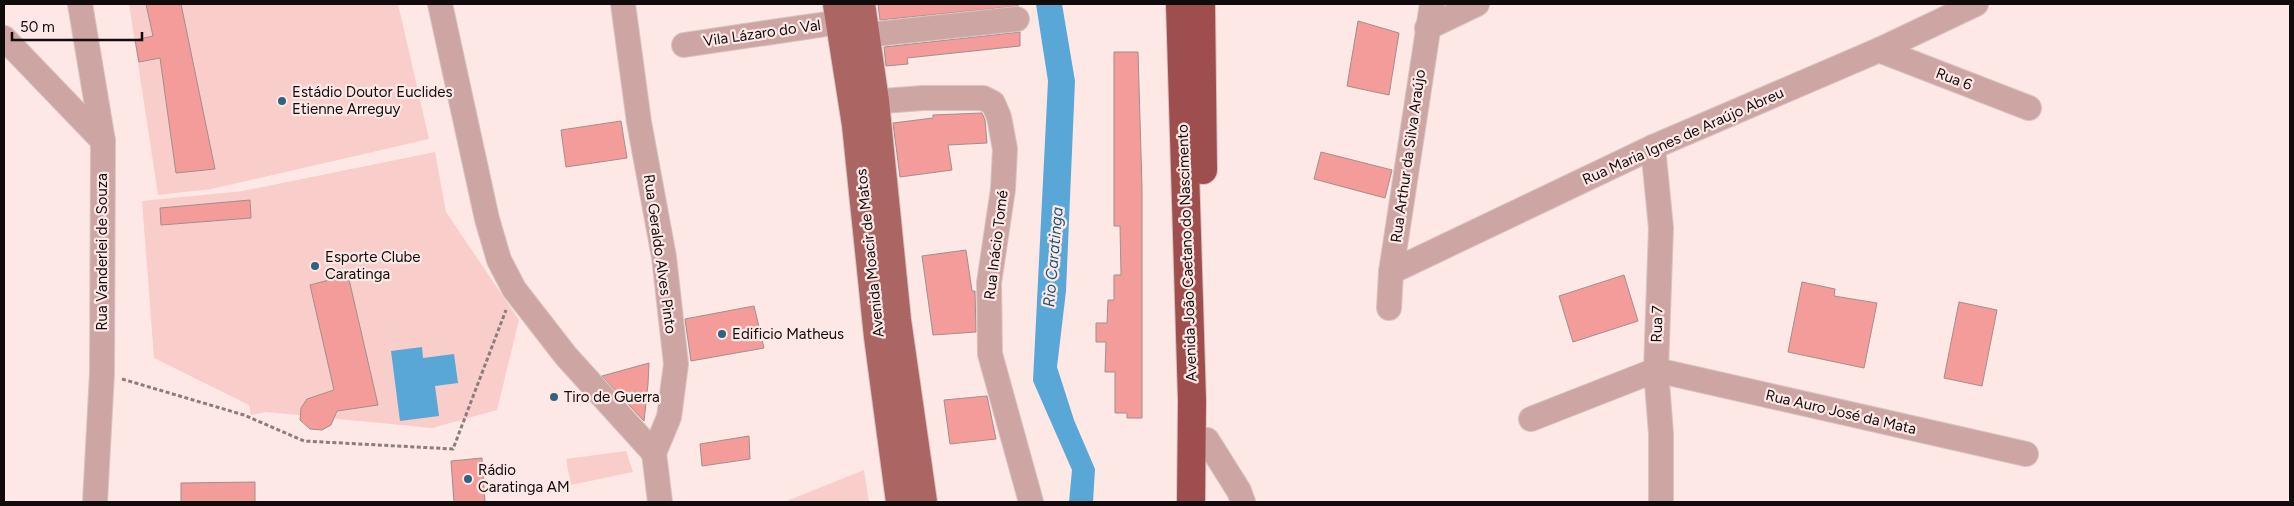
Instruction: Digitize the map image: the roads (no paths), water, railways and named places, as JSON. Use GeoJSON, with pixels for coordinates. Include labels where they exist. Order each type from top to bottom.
{"type":"FeatureCollection","features":[{"type":"Feature","properties":{"kind":"highway","name":"Avenida João Caetano do Nascimento"},"geometry":{"type":"LineString","coordinates":[[1180,4],[1192,401],[1191,502]]}},
{"type":"Feature","properties":{"kind":"highway","name":"Avenida João Caetano do Nascimento"},"geometry":{"type":"LineString","coordinates":[[1201,4],[1207,440],[1205,502]]}},
{"type":"Feature","properties":{"kind":"main road","name":"Avenida Moacir de Matos"},"geometry":{"type":"LineString","coordinates":[[862,4],[867,35],[864,102],[877,328],[900,502]]}},
{"type":"Feature","properties":{"kind":"main road","name":"Avenida Moacir de Matos"},"geometry":{"type":"LineString","coordinates":[[838,13],[864,102],[923,502]]}},
{"type":"Feature","properties":{"kind":"street","name":"Rua Vanderlei de Souza"},"geometry":{"type":"LineString","coordinates":[[80,4],[103,140],[102,373],[95,502]]}},
{"type":"Feature","properties":{"kind":"street"},"geometry":{"type":"LineString","coordinates":[[440,4],[487,219],[499,260],[514,289],[566,356],[654,453]]}},
{"type":"Feature","properties":{"kind":"street","name":"Rua Geraldo Alves Pinto"},"geometry":{"type":"LineString","coordinates":[[623,4],[639,122],[664,257],[676,364],[669,417],[654,453],[660,502]]}},
{"type":"Feature","properties":{"kind":"street","name":"Rua Arthur da Silva Araújo"},"geometry":{"type":"LineString","coordinates":[[1389,308],[1391,272],[1432,4]]}},
{"type":"Feature","properties":{"kind":"street"},"geometry":{"type":"LineString","coordinates":[[1427,28],[1477,4]]}},
{"type":"Feature","properties":{"kind":"street","name":"Rua Maria Ignes de Araújo Abreu"},"geometry":{"type":"LineString","coordinates":[[1391,272],[1653,147],[1879,50],[1976,4]]}},
{"type":"Feature","properties":{"kind":"street","name":"Vila Lázaro do Val"},"geometry":{"type":"LineString","coordinates":[[684,45],[838,13]]}},
{"type":"Feature","properties":{"kind":"street"},"geometry":{"type":"LineString","coordinates":[[867,35],[1018,19]]}},
{"type":"Feature","properties":{"kind":"street"},"geometry":{"type":"LineString","coordinates":[[4,38],[103,140]]}},
{"type":"Feature","properties":{"kind":"street","name":"Rua 6"},"geometry":{"type":"LineString","coordinates":[[1879,50],[2029,108]]}},
{"type":"Feature","properties":{"kind":"street","name":"Rua Inácio Tomé"},"geometry":{"type":"LineString","coordinates":[[864,102],[952,97],[983,98],[993,103],[999,116],[1005,149],[1003,189],[989,283],[990,354],[1030,502]]}},
{"type":"Feature","properties":{"kind":"street","name":"Rua 7"},"geometry":{"type":"LineString","coordinates":[[1653,147],[1661,228],[1656,370],[1661,434],[1661,502]]}},
{"type":"Feature","properties":{"kind":"street"},"geometry":{"type":"LineString","coordinates":[[1531,419],[1656,370]]}},
{"type":"Feature","properties":{"kind":"street","name":"Rua Auro José da Mata"},"geometry":{"type":"LineString","coordinates":[[1656,370],[2026,454]]}},
{"type":"Feature","properties":{"kind":"street"},"geometry":{"type":"LineString","coordinates":[[1207,440],[1239,491],[1242,502]]}},
{"type":"Feature","properties":{"kind":"water","name":"Rio Caratinga"},"geometry":{"type":"Polygon","coordinates":[[[1036,4],[1062,4],[1075,81],[1066,291],[1057,367],[1074,420],[1095,469],[1093,502],[1069,502],[1072,470],[1033,381],[1048,81],[1036,4]]]}},
{"type":"Feature","properties":{"kind":"water"},"geometry":{"type":"Polygon","coordinates":[[[422,347],[423,358],[454,354],[458,383],[435,386],[439,416],[400,421],[391,351],[422,347]]]}},
{"type":"Feature","properties":{"kind":"place","name":"Estádio Doutor Euclides Etienne Arreguy"},"geometry":{"type":"Point","coordinates":[282,101]}},
{"type":"Feature","properties":{"kind":"place","name":"Esporte Clube Caratinga"},"geometry":{"type":"Point","coordinates":[315,266]}},
{"type":"Feature","properties":{"kind":"place","name":"Edificio Matheus"},"geometry":{"type":"Point","coordinates":[722,334]}},
{"type":"Feature","properties":{"kind":"place","name":"Tiro de Guerra"},"geometry":{"type":"Point","coordinates":[554,397]}},
{"type":"Feature","properties":{"kind":"place","name":"Rádio Caratinga AM"},"geometry":{"type":"Point","coordinates":[468,479]}}]}
